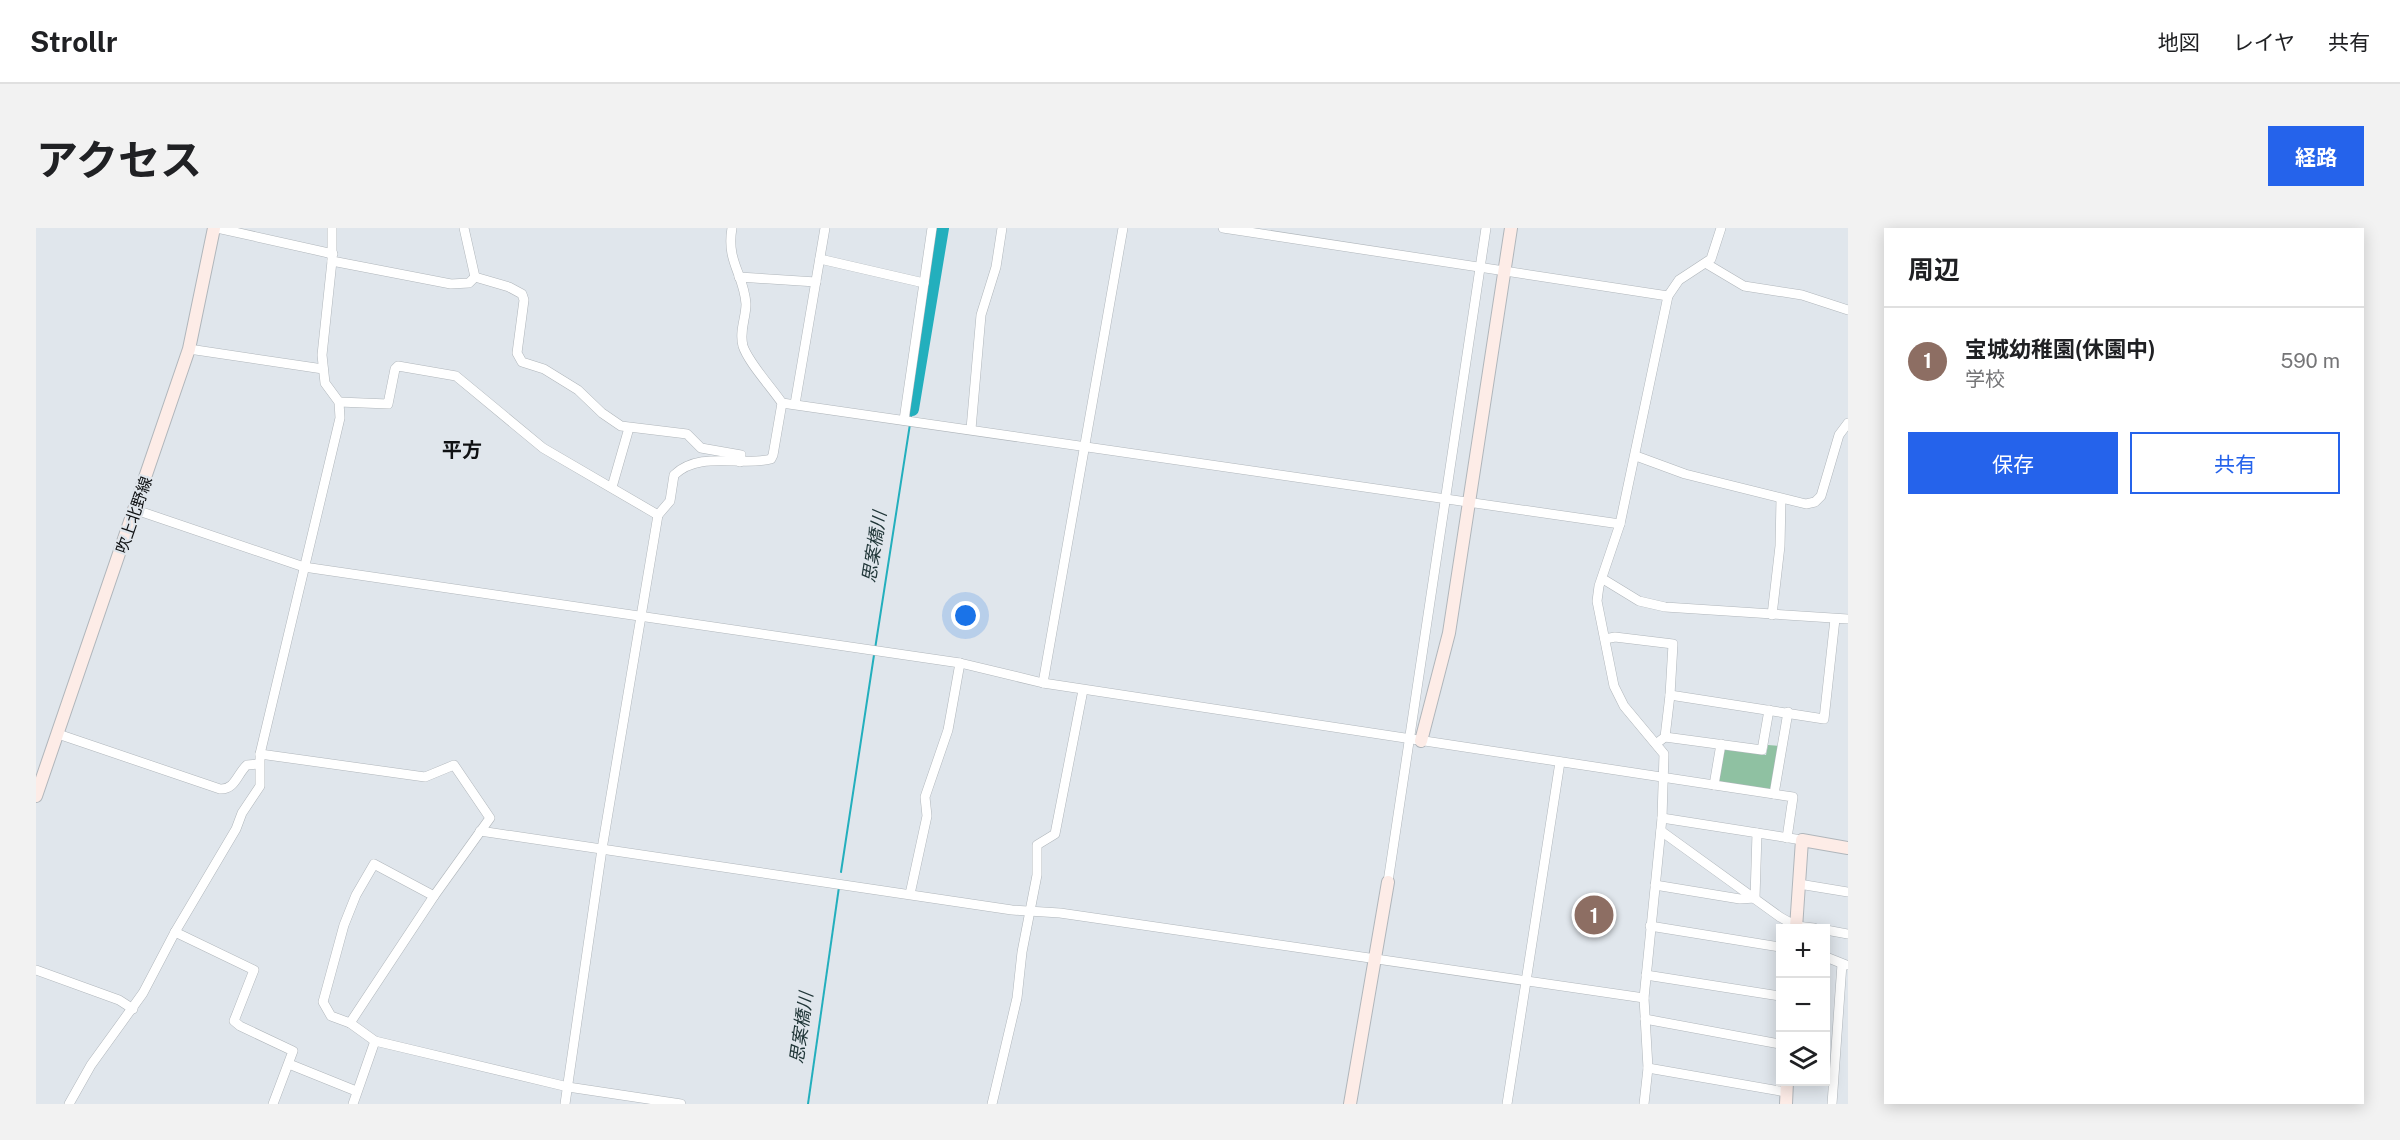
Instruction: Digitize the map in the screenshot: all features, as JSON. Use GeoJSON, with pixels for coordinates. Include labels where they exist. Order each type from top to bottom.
{"type":"FeatureCollection","features":[{"type":"Feature","properties":{"kind":"street"},"geometry":{"type":"LineString","coordinates":[[215,228],[333,258],[451,284],[469,283],[476,277]]}},
{"type":"Feature","properties":{"kind":"street","name":"吹上北野線"},"geometry":{"type":"LineString","coordinates":[[36,796],[136,510],[189,349],[215,228]]}},
{"type":"Feature","properties":{"kind":"street"},"geometry":{"type":"LineString","coordinates":[[69,1104],[91,1065],[133,1009],[260,786],[258,764],[260,754],[340,418],[339,402],[325,383],[323,369],[323,324],[333,258],[332,228]]}},
{"type":"Feature","properties":{"kind":"street"},"geometry":{"type":"LineString","coordinates":[[464,228],[476,277]]}},
{"type":"Feature","properties":{"kind":"street"},"geometry":{"type":"LineString","coordinates":[[565,1104],[602,849],[658,515],[670,501],[677,472],[696,464],[717,460],[740,462],[771,459],[782,403],[744,348],[741,336],[746,307],[739,277],[731,259],[729,241],[732,228]]}},
{"type":"Feature","properties":{"kind":"street"},"geometry":{"type":"LineString","coordinates":[[795,404],[825,228]]}},
{"type":"Feature","properties":{"kind":"street"},"geometry":{"type":"LineString","coordinates":[[909,420],[932,228]]}},
{"type":"Feature","properties":{"kind":"street"},"geometry":{"type":"LineString","coordinates":[[971,429],[981,315],[996,267],[1002,228]]}},
{"type":"Feature","properties":{"kind":"street"},"geometry":{"type":"LineString","coordinates":[[1042,683],[1123,228]]}},
{"type":"Feature","properties":{"kind":"street"},"geometry":{"type":"LineString","coordinates":[[1223,228],[1668,296]]}},
{"type":"Feature","properties":{"kind":"street"},"geometry":{"type":"LineString","coordinates":[[1350,1104],[1414,740],[1444,500],[1486,228]]}},
{"type":"Feature","properties":{"kind":"street"},"geometry":{"type":"LineString","coordinates":[[1414,740],[1449,633],[1511,228]]}},
{"type":"Feature","properties":{"kind":"street"},"geometry":{"type":"LineString","coordinates":[[1721,228],[1707,264],[1679,280],[1668,296],[1636,456],[1598,601],[1612,676],[1619,698],[1638,723],[1661,740],[1721,744],[1762,750],[1769,710]]}},
{"type":"Feature","properties":{"kind":"street"},"geometry":{"type":"LineString","coordinates":[[820,259],[924,283]]}},
{"type":"Feature","properties":{"kind":"street"},"geometry":{"type":"LineString","coordinates":[[1707,264],[1744,286],[1802,295],[1848,310]]}},
{"type":"Feature","properties":{"kind":"street"},"geometry":{"type":"LineString","coordinates":[[476,277],[509,287],[522,294],[524,300],[518,359],[544,369],[578,390],[602,413],[629,428],[687,435],[701,448],[735,452],[741,455],[740,462]]}},
{"type":"Feature","properties":{"kind":"street"},"geometry":{"type":"LineString","coordinates":[[739,277],[816,282]]}},
{"type":"Feature","properties":{"kind":"street"},"geometry":{"type":"LineString","coordinates":[[189,349],[323,369]]}},
{"type":"Feature","properties":{"kind":"street"},"geometry":{"type":"LineString","coordinates":[[339,402],[388,404],[395,369],[398,366],[450,373],[543,448],[658,515]]}},
{"type":"Feature","properties":{"kind":"street"},"geometry":{"type":"LineString","coordinates":[[782,403],[1620,524]]}},
{"type":"Feature","properties":{"kind":"street"},"geometry":{"type":"LineString","coordinates":[[1636,456],[1685,474],[1806,504],[1815,502],[1821,496],[1839,435],[1848,423]]}},
{"type":"Feature","properties":{"kind":"street"},"geometry":{"type":"LineString","coordinates":[[612,487],[629,428]]}},
{"type":"Feature","properties":{"kind":"street"},"geometry":{"type":"LineString","coordinates":[[1772,615],[1780,546],[1781,499]]}},
{"type":"Feature","properties":{"kind":"street"},"geometry":{"type":"LineString","coordinates":[[136,510],[304,567],[960,663],[1042,683],[1083,690],[1793,797],[1787,838]]}},
{"type":"Feature","properties":{"kind":"street"},"geometry":{"type":"LineString","coordinates":[[1603,579],[1631,597],[1650,604],[1848,619]]}},
{"type":"Feature","properties":{"kind":"street"},"geometry":{"type":"LineString","coordinates":[[1670,695],[1824,719],[1834,619]]}},
{"type":"Feature","properties":{"kind":"street"},"geometry":{"type":"LineString","coordinates":[[1605,639],[1615,637],[1672,644],[1670,695],[1661,740],[1665,778],[1661,831],[1644,998],[1648,1068],[1644,1104]]}},
{"type":"Feature","properties":{"kind":"street"},"geometry":{"type":"LineString","coordinates":[[910,894],[927,816],[925,797],[948,730],[960,663]]}},
{"type":"Feature","properties":{"kind":"street"},"geometry":{"type":"LineString","coordinates":[[992,1104],[1017,998],[1029,911],[1037,875],[1037,845],[1055,834],[1083,690]]}},
{"type":"Feature","properties":{"kind":"street"},"geometry":{"type":"LineString","coordinates":[[1774,794],[1788,712]]}},
{"type":"Feature","properties":{"kind":"street"},"geometry":{"type":"LineString","coordinates":[[58,734],[219,789],[226,790],[232,786],[247,765],[258,764]]}},
{"type":"Feature","properties":{"kind":"street"},"geometry":{"type":"LineString","coordinates":[[1714,785],[1721,744]]}},
{"type":"Feature","properties":{"kind":"street"},"geometry":{"type":"LineString","coordinates":[[260,754],[425,777],[454,765],[490,818],[434,896],[350,1023]]}},
{"type":"Feature","properties":{"kind":"street"},"geometry":{"type":"LineString","coordinates":[[1507,1104],[1560,762]]}},
{"type":"Feature","properties":{"kind":"street"},"geometry":{"type":"LineString","coordinates":[[1662,818],[1848,848]]}},
{"type":"Feature","properties":{"kind":"street"},"geometry":{"type":"LineString","coordinates":[[480,831],[1644,998]]}},
{"type":"Feature","properties":{"kind":"street"},"geometry":{"type":"LineString","coordinates":[[1661,831],[1792,924]]}},
{"type":"Feature","properties":{"kind":"street"},"geometry":{"type":"LineString","coordinates":[[1755,898],[1757,834]]}},
{"type":"Feature","properties":{"kind":"street"},"geometry":{"type":"LineString","coordinates":[[1796,924],[1802,840]]}},
{"type":"Feature","properties":{"kind":"street"},"geometry":{"type":"LineString","coordinates":[[434,896],[374,864],[356,895],[344,925],[324,994],[325,1009],[331,1016],[350,1023],[375,1041],[568,1087],[681,1104]]}},
{"type":"Feature","properties":{"kind":"street"},"geometry":{"type":"LineString","coordinates":[[1799,884],[1848,892]]}},
{"type":"Feature","properties":{"kind":"street"},"geometry":{"type":"LineString","coordinates":[[1655,885],[1740,899],[1755,898]]}},
{"type":"Feature","properties":{"kind":"street"},"geometry":{"type":"LineString","coordinates":[[1650,926],[1776,946]]}},
{"type":"Feature","properties":{"kind":"street"},"geometry":{"type":"LineString","coordinates":[[1830,931],[1848,934]]}},
{"type":"Feature","properties":{"kind":"street"},"geometry":{"type":"LineString","coordinates":[[175,932],[254,970],[234,1021],[240,1026],[291,1049],[293,1053],[273,1104]]}},
{"type":"Feature","properties":{"kind":"street"},"geometry":{"type":"LineString","coordinates":[[1830,959],[1845,965],[1830,1066],[1832,1104]]}},
{"type":"Feature","properties":{"kind":"street"},"geometry":{"type":"LineString","coordinates":[[36,970],[119,1000],[133,1009]]}},
{"type":"Feature","properties":{"kind":"street"},"geometry":{"type":"LineString","coordinates":[[1646,975],[1776,995]]}},
{"type":"Feature","properties":{"kind":"street"},"geometry":{"type":"LineString","coordinates":[[1645,1019],[1776,1043]]}},
{"type":"Feature","properties":{"kind":"street"},"geometry":{"type":"LineString","coordinates":[[1837,1027],[1848,1030]]}},
{"type":"Feature","properties":{"kind":"street"},"geometry":{"type":"LineString","coordinates":[[353,1104],[375,1041]]}},
{"type":"Feature","properties":{"kind":"street"},"geometry":{"type":"LineString","coordinates":[[289,1064],[356,1091]]}},
{"type":"Feature","properties":{"kind":"street"},"geometry":{"type":"LineString","coordinates":[[1648,1068],[1786,1092]]}},
{"type":"Feature","properties":{"kind":"green space"},"geometry":{"type":"Polygon","coordinates":[[[1768,745],[1780,746],[1773,791],[1721,783],[1718,779],[1725,749],[1766,755],[1768,745]]]}},
{"type":"Feature","properties":{"kind":"waterway","name":"思案橋川"},"geometry":{"type":"LineString","coordinates":[[912,409],[942,228]]}},
{"type":"Feature","properties":{"kind":"waterway","name":"思案橋川"},"geometry":{"type":"LineString","coordinates":[[911,418],[912,409]]}},
{"type":"Feature","properties":{"kind":"waterway","name":"思案橋川"},"geometry":{"type":"LineString","coordinates":[[875,649],[910,424]]}},
{"type":"Feature","properties":{"kind":"waterway","name":"思案橋川"},"geometry":{"type":"LineString","coordinates":[[841,872],[874,655]]}},
{"type":"Feature","properties":{"kind":"waterway","name":"思案橋川"},"geometry":{"type":"LineString","coordinates":[[808,1104],[839,887]]}},
{"type":"Feature","properties":{"kind":"place","name":"宝城幼稚園(休園中)"},"geometry":{"type":"Point","coordinates":[1594,915]}},
{"type":"Feature","properties":{"kind":"district","name":"平方"},"geometry":{"type":"Point","coordinates":[462,450]}}]}
